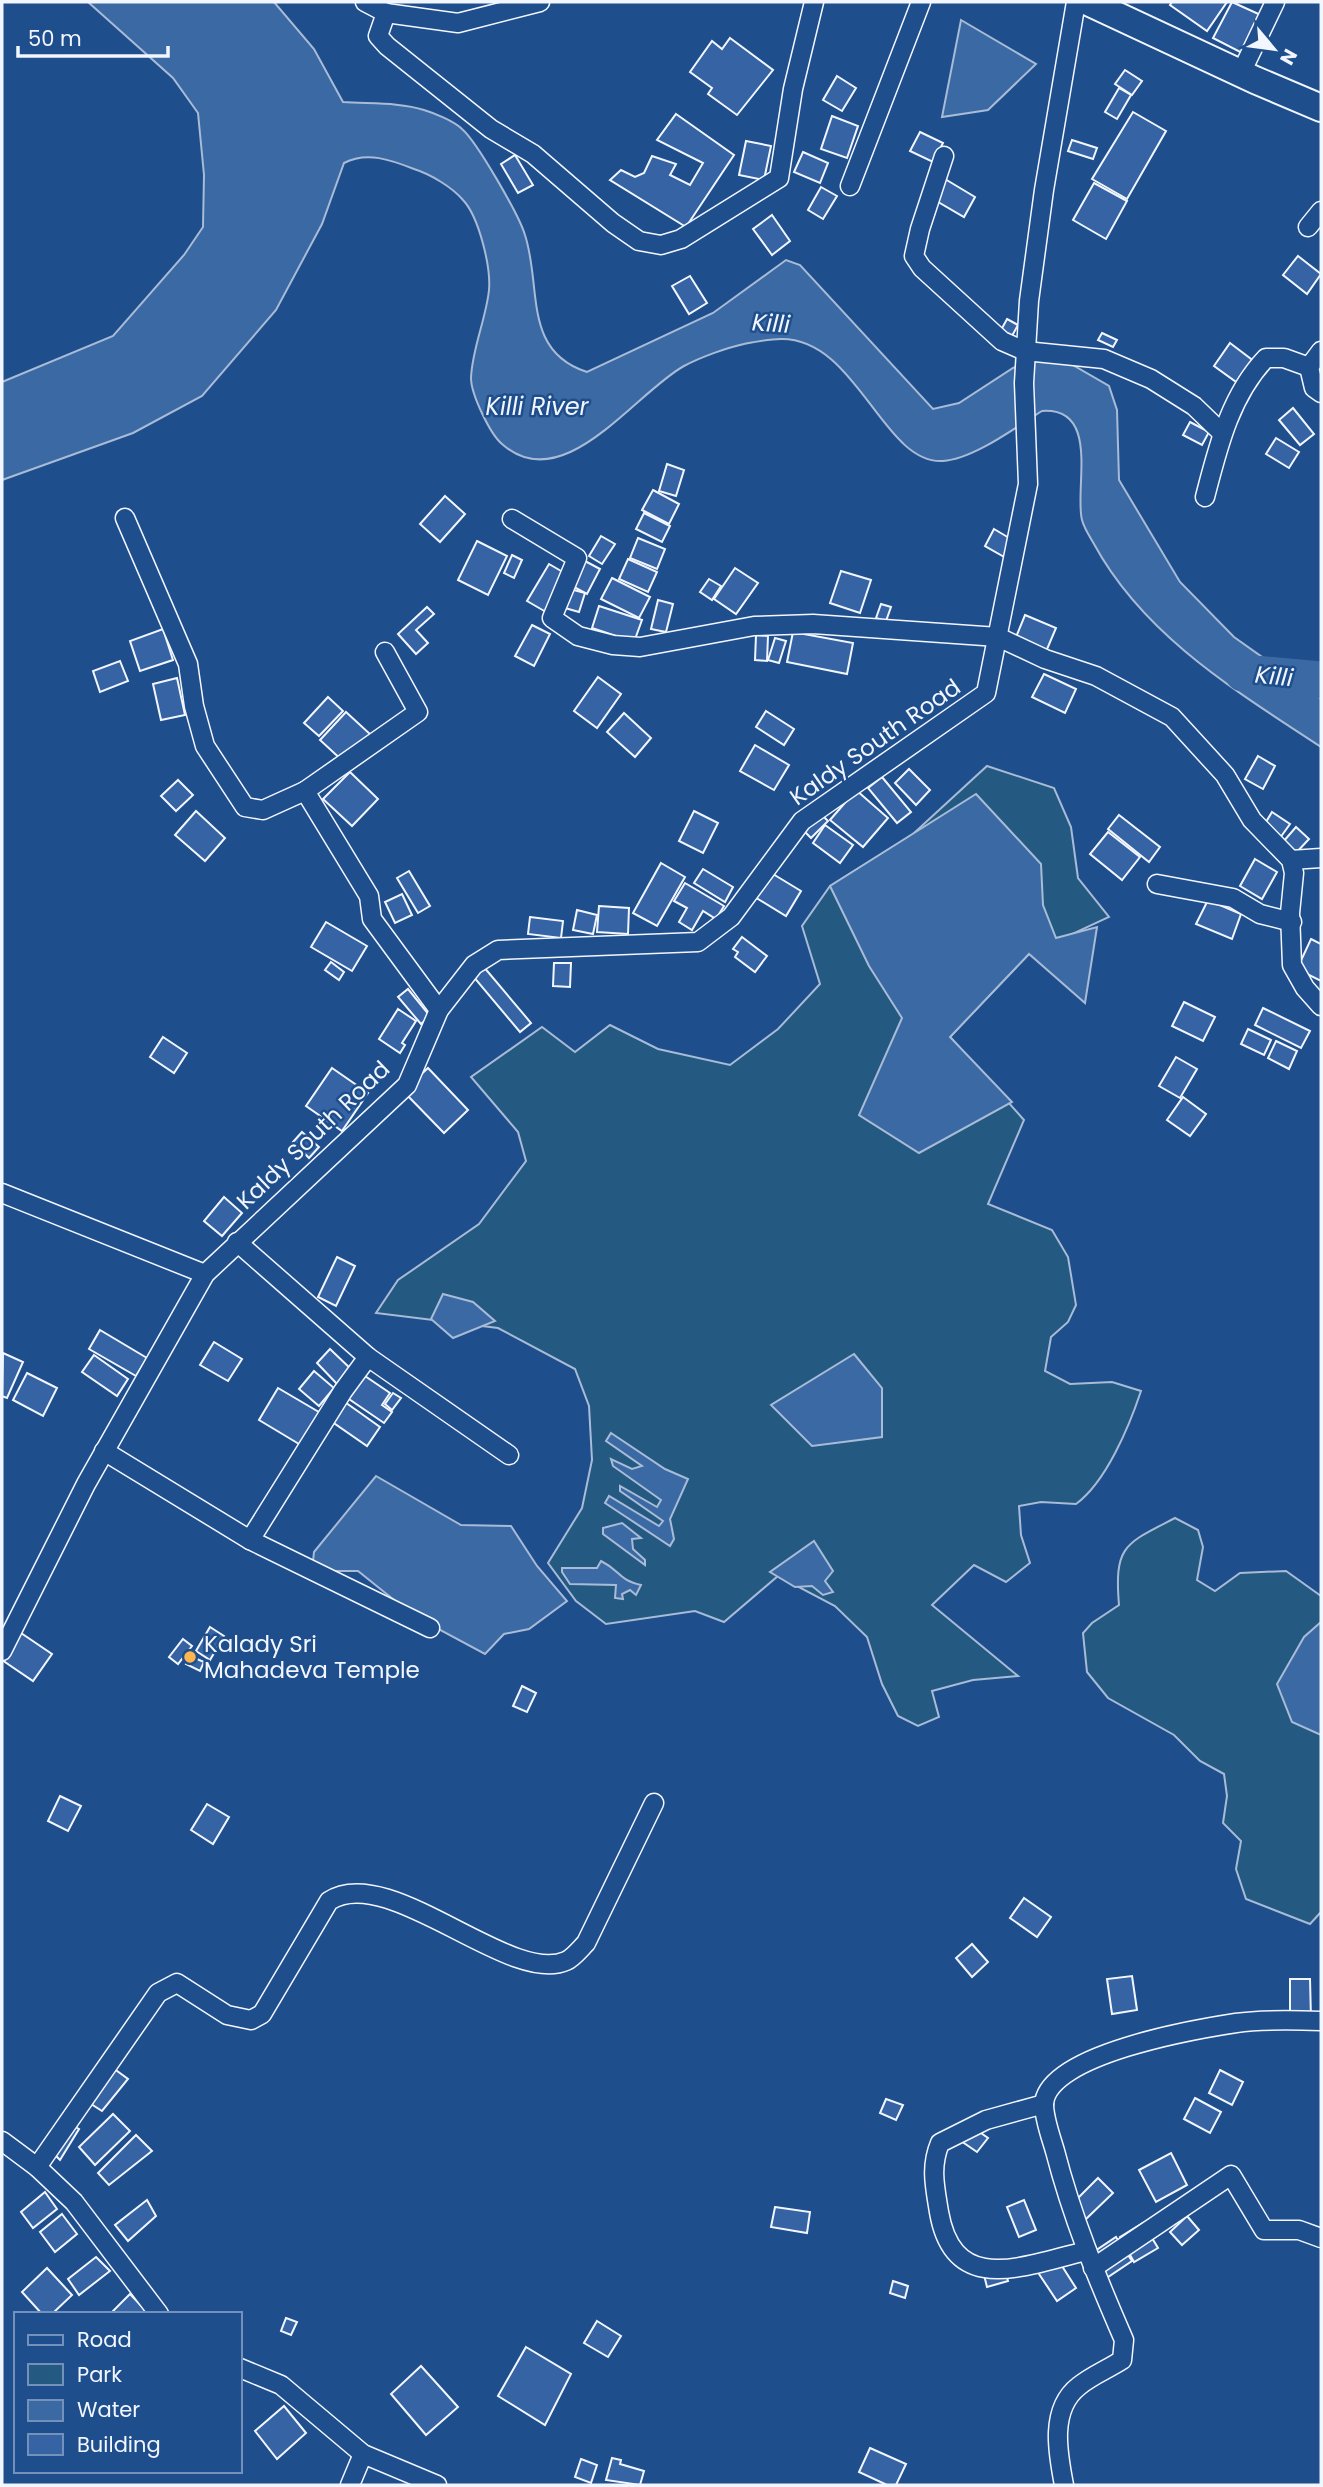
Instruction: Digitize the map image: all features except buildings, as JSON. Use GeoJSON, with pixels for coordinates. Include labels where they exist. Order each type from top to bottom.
{"type":"FeatureCollection","features":[{"type":"Feature","properties":{"kind":"main road"},"geometry":{"type":"LineString","coordinates":[[1098,4],[1321,108]]}},
{"type":"Feature","properties":{"kind":"street"},"geometry":{"type":"LineString","coordinates":[[365,2],[386,13],[458,23],[476,10],[540,2]]}},
{"type":"Feature","properties":{"kind":"street"},"geometry":{"type":"LineString","coordinates":[[386,13],[378,36],[387,46],[491,129],[533,154],[613,223],[639,241],[661,245],[681,239],[779,178],[793,89],[814,2]]}},
{"type":"Feature","properties":{"kind":"street"},"geometry":{"type":"LineString","coordinates":[[850,186],[921,2]]}},
{"type":"Feature","properties":{"kind":"street","name":"Kaldy South Road"},"geometry":{"type":"LineString","coordinates":[[2,1651],[7,1628],[205,1274],[407,1085],[439,1010],[474,965],[498,950],[698,942],[731,917],[802,821],[986,693],[1028,484],[1025,351],[1044,190],[1076,2]]}},
{"type":"Feature","properties":{"kind":"street"},"geometry":{"type":"LineString","coordinates":[[1241,73],[1275,2]]}},
{"type":"Feature","properties":{"kind":"street"},"geometry":{"type":"LineString","coordinates":[[944,156],[919,229],[914,256],[922,268],[1002,341],[1025,351],[1104,359],[1151,379],[1194,406],[1222,433]]}},
{"type":"Feature","properties":{"kind":"street"},"geometry":{"type":"LineString","coordinates":[[1308,228],[1321,211]]}},
{"type":"Feature","properties":{"kind":"street"},"geometry":{"type":"LineString","coordinates":[[1309,367],[1321,351]]}},
{"type":"Feature","properties":{"kind":"street"},"geometry":{"type":"LineString","coordinates":[[1205,497],[1222,433],[1250,375],[1266,358],[1284,358],[1309,367]]}},
{"type":"Feature","properties":{"kind":"street"},"geometry":{"type":"LineString","coordinates":[[1309,367],[1314,388],[1321,393]]}},
{"type":"Feature","properties":{"kind":"street"},"geometry":{"type":"LineString","coordinates":[[125,518],[188,664],[194,706],[205,746],[245,807],[264,810],[305,791],[418,712],[385,652]]}},
{"type":"Feature","properties":{"kind":"street"},"geometry":{"type":"LineString","coordinates":[[512,519],[577,558],[552,618],[579,636],[613,645],[639,647],[754,626],[813,624],[998,637],[1045,659],[1096,676],[1172,717],[1225,775],[1252,820],[1291,860],[1294,873],[1292,965],[1305,988],[1321,1006]]}},
{"type":"Feature","properties":{"kind":"street"},"geometry":{"type":"LineString","coordinates":[[305,791],[369,896],[372,919],[439,1010]]}},
{"type":"Feature","properties":{"kind":"street"},"geometry":{"type":"LineString","coordinates":[[1291,860],[1321,858]]}},
{"type":"Feature","properties":{"kind":"street"},"geometry":{"type":"LineString","coordinates":[[1157,884],[1233,898],[1260,914],[1292,922]]}},
{"type":"Feature","properties":{"kind":"street"},"geometry":{"type":"LineString","coordinates":[[2,1193],[205,1274]]}},
{"type":"Feature","properties":{"kind":"street"},"geometry":{"type":"LineString","coordinates":[[237,1242],[368,1357],[509,1455]]}},
{"type":"Feature","properties":{"kind":"street"},"geometry":{"type":"LineString","coordinates":[[250,1540],[343,1391],[368,1357]]}},
{"type":"Feature","properties":{"kind":"street"},"geometry":{"type":"LineString","coordinates":[[104,1451],[250,1540],[430,1628]]}},
{"type":"Feature","properties":{"kind":"street"},"geometry":{"type":"LineString","coordinates":[[37,2167],[158,1993],[177,1983],[227,2015],[251,2020],[261,2014],[329,1901],[342,1892],[364,1892],[396,1902],[517,1957],[550,1965],[567,1961],[586,1943],[654,1803]]}},
{"type":"Feature","properties":{"kind":"street"},"geometry":{"type":"LineString","coordinates":[[1064,2485],[1057,2435],[1063,2406],[1077,2387],[1122,2360],[1124,2340],[1090,2260],[1063,2185],[1044,2104],[1049,2090],[1066,2073],[1095,2057],[1172,2036],[1239,2022],[1321,2021]]}},
{"type":"Feature","properties":{"kind":"street"},"geometry":{"type":"LineString","coordinates":[[1044,2104],[986,2120],[940,2143],[933,2161],[933,2179],[946,2239],[957,2257],[972,2267],[997,2271],[1090,2260],[1231,2175],[1264,2230],[1299,2230],[1321,2238]]}},
{"type":"Feature","properties":{"kind":"street"},"geometry":{"type":"LineString","coordinates":[[2,2141],[37,2167],[74,2202],[157,2312]]}},
{"type":"Feature","properties":{"kind":"street"},"geometry":{"type":"LineString","coordinates":[[242,2369],[281,2385],[363,2454],[437,2485]]}},
{"type":"Feature","properties":{"kind":"street"},"geometry":{"type":"LineString","coordinates":[[350,2485],[363,2454]]}},
{"type":"Feature","properties":{"kind":"green space"},"geometry":{"type":"Polygon","coordinates":[[[987,766],[1054,788],[1071,827],[1078,878],[1109,917],[1029,954],[950,1037],[1024,1120],[988,1204],[1052,1230],[1068,1257],[1076,1305],[1068,1322],[1051,1337],[1045,1371],[1070,1384],[1112,1382],[1141,1391],[1115,1453],[1087,1494],[1076,1504],[1041,1502],[1019,1506],[1021,1535],[1030,1563],[1006,1582],[974,1565],[932,1605],[1018,1676],[973,1680],[932,1691],[939,1717],[918,1726],[898,1716],[882,1684],[867,1637],[835,1606],[778,1576],[724,1622],[695,1611],[606,1624],[576,1601],[548,1563],[582,1508],[592,1460],[589,1406],[575,1369],[498,1328],[376,1313],[398,1280],[479,1224],[526,1161],[518,1132],[471,1077],[542,1027],[575,1052],[610,1025],[658,1049],[730,1065],[778,1029],[820,984],[802,926],[830,886],[913,834],[987,766]]]}},
{"type":"Feature","properties":{"kind":"green space"},"geometry":{"type":"Polygon","coordinates":[[[1175,1518],[1198,1530],[1203,1547],[1197,1580],[1215,1591],[1240,1573],[1286,1571],[1321,1596],[1321,1912],[1310,1924],[1246,1899],[1236,1869],[1241,1841],[1223,1823],[1227,1796],[1224,1774],[1200,1761],[1174,1735],[1108,1698],[1087,1672],[1083,1633],[1092,1623],[1119,1605],[1119,1570],[1126,1549],[1144,1534],[1175,1518]]]}},
{"type":"Feature","properties":{"kind":"water","name":"Killi River"},"geometry":{"type":"Polygon","coordinates":[[[88,2],[274,2],[314,49],[343,102],[415,107],[458,126],[469,136],[487,163],[521,225],[530,255],[543,333],[552,349],[566,362],[587,372],[713,313],[786,260],[800,265],[933,409],[959,403],[1013,368],[1043,358],[1064,360],[1109,386],[1117,410],[1119,480],[1180,582],[1234,637],[1321,699],[1321,747],[1194,659],[1165,634],[1115,577],[1083,523],[1078,436],[1072,422],[1060,413],[1042,411],[968,455],[943,461],[922,457],[903,443],[885,424],[850,378],[830,358],[807,344],[776,339],[729,348],[684,366],[598,435],[574,450],[549,459],[525,458],[502,444],[487,423],[471,378],[489,290],[486,256],[474,218],[453,190],[420,171],[379,158],[353,159],[344,163],[322,224],[276,310],[202,396],[133,433],[2,480],[2,382],[113,336],[184,255],[203,227],[204,175],[198,113],[173,78],[88,2]]]}},
{"type":"Feature","properties":{"kind":"water"},"geometry":{"type":"Polygon","coordinates":[[[961,20],[1036,64],[988,110],[942,117],[961,20]]]}},
{"type":"Feature","properties":{"kind":"water"},"geometry":{"type":"Polygon","coordinates":[[[976,794],[1041,864],[1043,905],[1056,938],[1097,927],[1085,1003],[1029,954],[950,1037],[1012,1102],[919,1153],[859,1115],[902,1018],[869,966],[830,886],[976,794]]]}},
{"type":"Feature","properties":{"kind":"water"},"geometry":{"type":"Polygon","coordinates":[[[443,1294],[473,1302],[495,1321],[453,1338],[431,1319],[443,1294]]]}},
{"type":"Feature","properties":{"kind":"water"},"geometry":{"type":"Polygon","coordinates":[[[854,1354],[882,1388],[882,1437],[812,1446],[771,1405],[854,1354]]]}},
{"type":"Feature","properties":{"kind":"water"},"geometry":{"type":"Polygon","coordinates":[[[611,1433],[665,1469],[688,1479],[670,1519],[674,1539],[670,1546],[605,1503],[609,1496],[659,1526],[663,1521],[620,1491],[620,1486],[657,1507],[661,1500],[613,1466],[611,1459],[632,1469],[642,1466],[606,1441],[611,1433]]]}},
{"type":"Feature","properties":{"kind":"water"},"geometry":{"type":"Polygon","coordinates":[[[376,1476],[461,1525],[511,1526],[537,1566],[567,1601],[529,1629],[504,1634],[485,1654],[414,1616],[358,1571],[312,1571],[314,1552],[376,1476]]]}},
{"type":"Feature","properties":{"kind":"water"},"geometry":{"type":"Polygon","coordinates":[[[622,1523],[641,1538],[632,1539],[633,1549],[645,1560],[645,1565],[603,1534],[603,1528],[622,1523]]]}},
{"type":"Feature","properties":{"kind":"water"},"geometry":{"type":"Polygon","coordinates":[[[814,1541],[833,1571],[825,1581],[833,1592],[823,1595],[812,1586],[795,1587],[770,1572],[814,1541]]]}},
{"type":"Feature","properties":{"kind":"water"},"geometry":{"type":"Polygon","coordinates":[[[601,1561],[627,1580],[641,1585],[636,1595],[630,1590],[622,1594],[623,1599],[615,1598],[616,1585],[570,1584],[562,1572],[562,1568],[597,1568],[601,1561]]]}},
{"type":"Feature","properties":{"kind":"water"},"geometry":{"type":"Polygon","coordinates":[[[1321,1622],[1321,1735],[1292,1722],[1277,1684],[1304,1637],[1321,1622]]]}},
{"type":"Feature","properties":{"kind":"waterway","name":"Killi"},"geometry":{"type":"LineString","coordinates":[[1243,673],[1321,680]]}},
{"type":"Feature","properties":{"kind":"place","name":"Kalady Sri Mahadeva Temple"},"geometry":{"type":"Point","coordinates":[190,1657]}}]}
